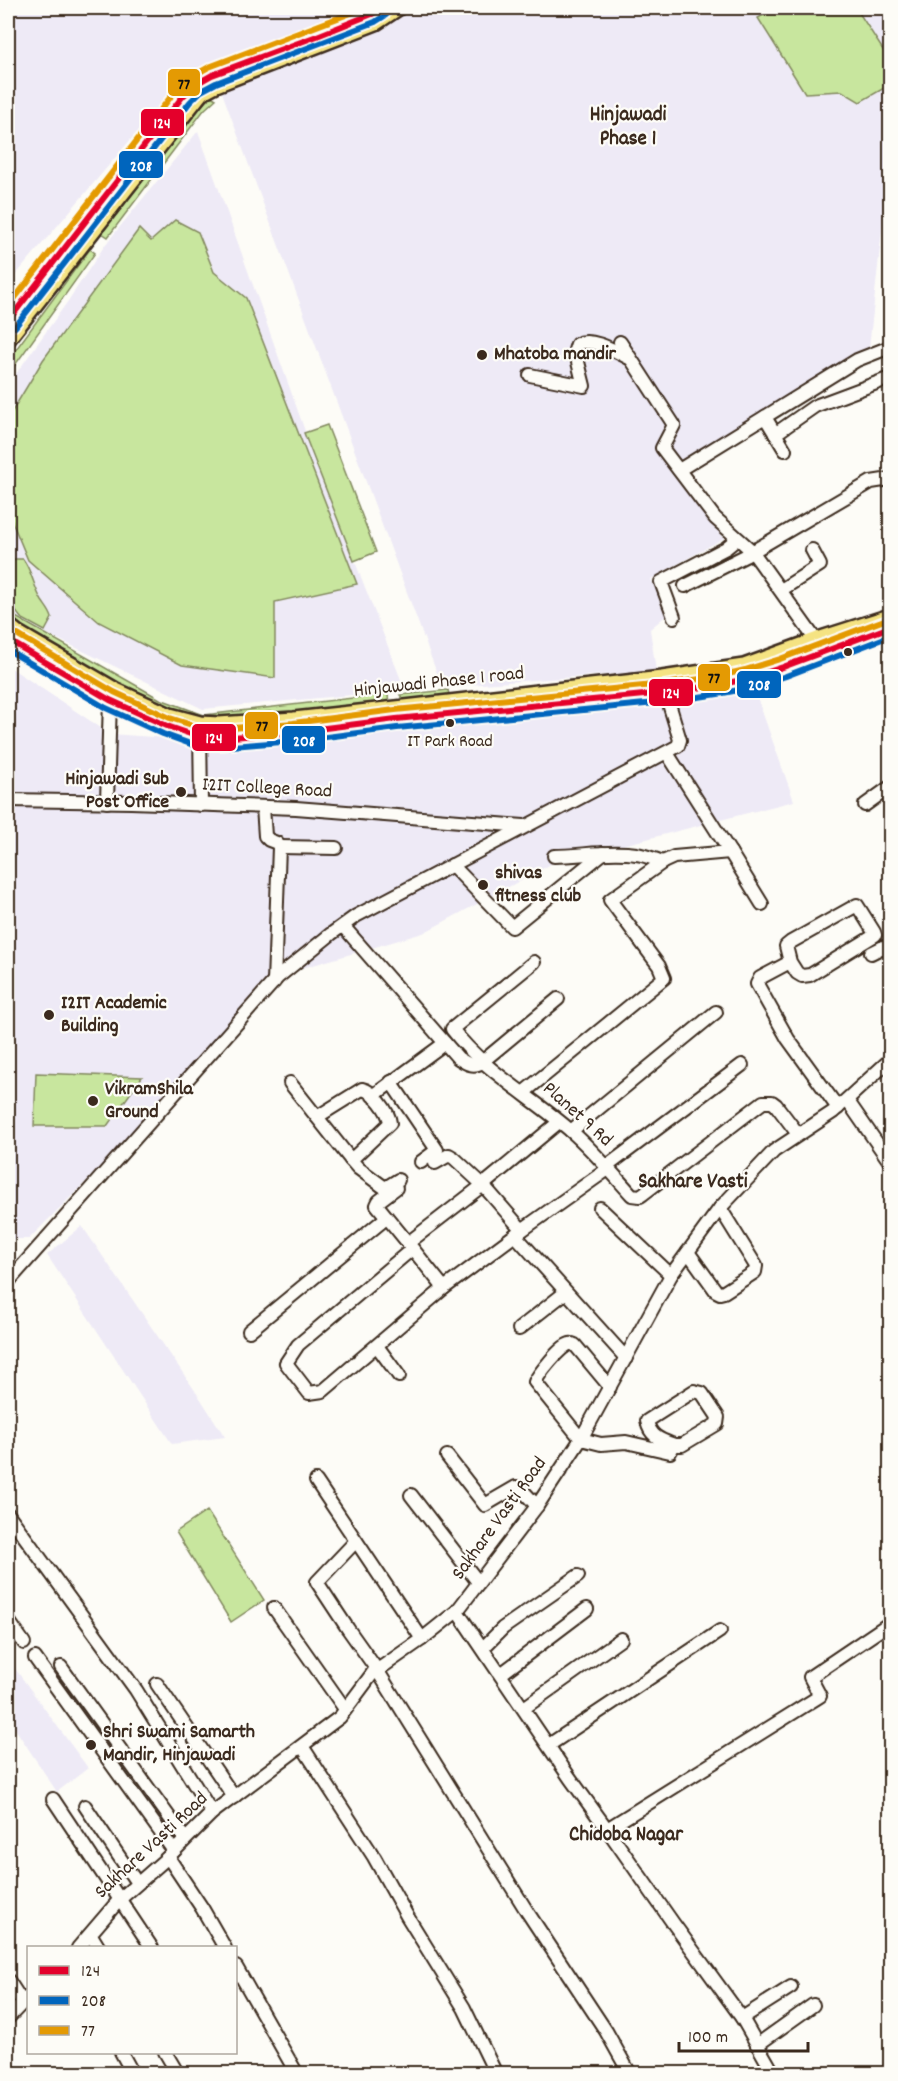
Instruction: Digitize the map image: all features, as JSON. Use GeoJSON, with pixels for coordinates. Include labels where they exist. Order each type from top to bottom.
{"type":"FeatureCollection","features":[{"type":"Feature","properties":{"kind":"main road"},"geometry":{"type":"LineString","coordinates":[[8,338],[201,92],[319,41],[381,8]]}},
{"type":"Feature","properties":{"kind":"main road"},"geometry":{"type":"LineString","coordinates":[[8,321],[183,96],[196,84],[212,75],[376,22],[397,8]]}},
{"type":"Feature","properties":{"kind":"main road","name":"Hinjawadi Phase 1 road"},"geometry":{"type":"LineString","coordinates":[[8,640],[167,726],[200,731],[220,738],[294,732],[664,686],[746,679],[891,617]]}},
{"type":"Feature","properties":{"kind":"main road","name":"Hinjawadi Phase 1 road"},"geometry":{"type":"LineString","coordinates":[[8,626],[112,695]]}},
{"type":"Feature","properties":{"kind":"main road","name":"Hinjawadi Phase 1 road"},"geometry":{"type":"LineString","coordinates":[[820,647],[891,627]]}},
{"type":"Feature","properties":{"kind":"street"},"geometry":{"type":"LineString","coordinates":[[530,375],[584,386],[575,350],[577,344],[581,342],[597,344],[630,358]]}},
{"type":"Feature","properties":{"kind":"street"},"geometry":{"type":"LineString","coordinates":[[620,342],[674,425],[662,448],[715,518],[752,551],[820,647]]}},
{"type":"Feature","properties":{"kind":"street"},"geometry":{"type":"LineString","coordinates":[[679,470],[856,360],[891,347]]}},
{"type":"Feature","properties":{"kind":"street"},"geometry":{"type":"LineString","coordinates":[[776,434],[815,406],[891,378]]}},
{"type":"Feature","properties":{"kind":"street"},"geometry":{"type":"LineString","coordinates":[[765,417],[785,450]]}},
{"type":"Feature","properties":{"kind":"street"},"geometry":{"type":"LineString","coordinates":[[685,586],[752,551],[871,482],[891,479]]}},
{"type":"Feature","properties":{"kind":"street"},"geometry":{"type":"LineString","coordinates":[[674,617],[661,582],[726,548],[737,539]]}},
{"type":"Feature","properties":{"kind":"street"},"geometry":{"type":"LineString","coordinates":[[781,590],[820,565],[812,550]]}},
{"type":"Feature","properties":{"kind":"street"},"geometry":{"type":"LineString","coordinates":[[8,1282],[274,982],[331,934],[356,916],[678,746],[680,740],[664,686]]}},
{"type":"Feature","properties":{"kind":"street"},"geometry":{"type":"LineString","coordinates":[[107,802],[112,695]]}},
{"type":"Feature","properties":{"kind":"street"},"geometry":{"type":"LineString","coordinates":[[200,731],[201,805]]}},
{"type":"Feature","properties":{"kind":"street"},"geometry":{"type":"LineString","coordinates":[[667,753],[762,904]]}},
{"type":"Feature","properties":{"kind":"street"},"geometry":{"type":"LineString","coordinates":[[865,805],[891,787]]}},
{"type":"Feature","properties":{"kind":"street","name":"I2IT College Road"},"geometry":{"type":"LineString","coordinates":[[8,800],[296,808],[524,826]]}},
{"type":"Feature","properties":{"kind":"street"},"geometry":{"type":"LineString","coordinates":[[263,807],[265,836],[277,843],[279,847],[274,982]]}},
{"type":"Feature","properties":{"kind":"street"},"geometry":{"type":"LineString","coordinates":[[279,847],[336,848]]}},
{"type":"Feature","properties":{"kind":"street"},"geometry":{"type":"LineString","coordinates":[[524,1093],[664,978],[659,966],[610,901],[663,862],[674,857],[730,852]]}},
{"type":"Feature","properties":{"kind":"street"},"geometry":{"type":"LineString","coordinates":[[452,865],[512,927],[603,853]]}},
{"type":"Feature","properties":{"kind":"street"},"geometry":{"type":"LineString","coordinates":[[554,855],[635,854],[663,862]]}},
{"type":"Feature","properties":{"kind":"street"},"geometry":{"type":"LineString","coordinates":[[856,905],[874,932],[875,935],[810,975],[797,974],[790,962],[786,946],[856,905]]}},
{"type":"Feature","properties":{"kind":"street"},"geometry":{"type":"LineString","coordinates":[[343,926],[454,1046]]}},
{"type":"Feature","properties":{"kind":"street"},"geometry":{"type":"LineString","coordinates":[[871,953],[883,947],[891,951]]}},
{"type":"Feature","properties":{"kind":"street"},"geometry":{"type":"LineString","coordinates":[[454,1046],[452,1029],[534,962]]}},
{"type":"Feature","properties":{"kind":"street"},"geometry":{"type":"LineString","coordinates":[[790,962],[760,978],[757,984],[788,1039],[890,1162]]}},
{"type":"Feature","properties":{"kind":"street"},"geometry":{"type":"LineString","coordinates":[[482,1062],[558,999]]}},
{"type":"Feature","properties":{"kind":"street"},"geometry":{"type":"LineString","coordinates":[[571,1131],[716,1012]]}},
{"type":"Feature","properties":{"kind":"street"},"geometry":{"type":"LineString","coordinates":[[373,1095],[391,1082],[454,1046]]}},
{"type":"Feature","properties":{"kind":"street","name":"Planet 9 Rd"},"geometry":{"type":"LineString","coordinates":[[454,1046],[482,1062],[571,1131],[632,1195],[640,1196],[763,1102],[772,1102],[776,1105],[798,1134]]}},
{"type":"Feature","properties":{"kind":"street","name":"Sakhare Vasti Road"},"geometry":{"type":"LineString","coordinates":[[79,1946],[120,1899],[171,1854],[212,1813],[340,1717],[372,1674],[457,1611],[537,1506],[581,1439],[671,1275],[720,1208],[774,1151],[842,1104],[891,1060]]}},
{"type":"Feature","properties":{"kind":"street"},"geometry":{"type":"LineString","coordinates":[[560,1122],[410,1246],[297,1345],[286,1363],[309,1393],[323,1391],[444,1288],[742,1065]]}},
{"type":"Feature","properties":{"kind":"street"},"geometry":{"type":"LineString","coordinates":[[391,1082],[437,1150],[421,1162]]}},
{"type":"Feature","properties":{"kind":"street"},"geometry":{"type":"LineString","coordinates":[[290,1083],[358,1168],[385,1188],[400,1182],[377,1205],[444,1288]]}},
{"type":"Feature","properties":{"kind":"street"},"geometry":{"type":"LineString","coordinates":[[317,1117],[362,1089],[373,1095],[390,1119],[390,1123],[351,1160]]}},
{"type":"Feature","properties":{"kind":"street"},"geometry":{"type":"LineString","coordinates":[[435,1163],[448,1155],[483,1185],[566,1292],[626,1358]]}},
{"type":"Feature","properties":{"kind":"street"},"geometry":{"type":"LineString","coordinates":[[600,1208],[671,1275]]}},
{"type":"Feature","properties":{"kind":"street"},"geometry":{"type":"LineString","coordinates":[[688,1252],[716,1291],[720,1293],[755,1272],[756,1266],[720,1208]]}},
{"type":"Feature","properties":{"kind":"street"},"geometry":{"type":"LineString","coordinates":[[249,1331],[386,1218]]}},
{"type":"Feature","properties":{"kind":"street"},"geometry":{"type":"LineString","coordinates":[[519,1329],[566,1292]]}},
{"type":"Feature","properties":{"kind":"street"},"geometry":{"type":"LineString","coordinates":[[610,1387],[575,1345],[571,1344],[566,1345],[537,1378],[537,1386],[581,1439],[601,1444],[626,1443],[670,1452],[674,1445]]}},
{"type":"Feature","properties":{"kind":"street"},"geometry":{"type":"LineString","coordinates":[[377,1346],[399,1376]]}},
{"type":"Feature","properties":{"kind":"street"},"geometry":{"type":"LineString","coordinates":[[694,1391],[698,1391],[702,1393],[718,1417],[717,1424],[682,1445],[674,1445],[655,1438],[647,1421],[694,1391]]}},
{"type":"Feature","properties":{"kind":"street"},"geometry":{"type":"LineString","coordinates":[[447,1456],[485,1505],[516,1487],[537,1506]]}},
{"type":"Feature","properties":{"kind":"street"},"geometry":{"type":"LineString","coordinates":[[316,1481],[422,1639]]}},
{"type":"Feature","properties":{"kind":"street"},"geometry":{"type":"LineString","coordinates":[[411,1495],[478,1582]]}},
{"type":"Feature","properties":{"kind":"street"},"geometry":{"type":"LineString","coordinates":[[8,1514],[136,1690],[212,1813]]}},
{"type":"Feature","properties":{"kind":"street"},"geometry":{"type":"LineString","coordinates":[[356,1541],[317,1581],[377,1670],[528,1913],[606,2031],[630,2073]]}},
{"type":"Feature","properties":{"kind":"street"},"geometry":{"type":"LineString","coordinates":[[483,1647],[503,1628],[578,1576]]}},
{"type":"Feature","properties":{"kind":"street"},"geometry":{"type":"LineString","coordinates":[[274,1608],[345,1709]]}},
{"type":"Feature","properties":{"kind":"street"},"geometry":{"type":"LineString","coordinates":[[501,1674],[587,1609]]}},
{"type":"Feature","properties":{"kind":"street"},"geometry":{"type":"LineString","coordinates":[[457,1611],[673,1923],[742,2018],[774,2073]]}},
{"type":"Feature","properties":{"kind":"street"},"geometry":{"type":"LineString","coordinates":[[8,1620],[24,1642]]}},
{"type":"Feature","properties":{"kind":"street"},"geometry":{"type":"LineString","coordinates":[[607,1828],[820,1696],[810,1677],[891,1623]]}},
{"type":"Feature","properties":{"kind":"street"},"geometry":{"type":"LineString","coordinates":[[549,1745],[720,1631]]}},
{"type":"Feature","properties":{"kind":"street"},"geometry":{"type":"LineString","coordinates":[[524,1708],[621,1639]]}},
{"type":"Feature","properties":{"kind":"street"},"geometry":{"type":"LineString","coordinates":[[35,1658],[171,1854],[224,1946]]}},
{"type":"Feature","properties":{"kind":"street"},"geometry":{"type":"LineString","coordinates":[[61,1667],[185,1839]]}},
{"type":"Feature","properties":{"kind":"street"},"geometry":{"type":"LineString","coordinates":[[157,1684],[234,1797]]}},
{"type":"Feature","properties":{"kind":"street"},"geometry":{"type":"LineString","coordinates":[[302,1746],[374,1857],[407,1916],[464,2008],[496,2073]]}},
{"type":"Feature","properties":{"kind":"street"},"geometry":{"type":"LineString","coordinates":[[53,1799],[151,1946]]}},
{"type":"Feature","properties":{"kind":"street"},"geometry":{"type":"LineString","coordinates":[[85,1806],[137,1883]]}},
{"type":"Feature","properties":{"kind":"street"},"geometry":{"type":"LineString","coordinates":[[91,1935],[98,1946]]}},
{"type":"Feature","properties":{"kind":"street"},"geometry":{"type":"LineString","coordinates":[[237,1969],[297,2073]]}},
{"type":"Feature","properties":{"kind":"street"},"geometry":{"type":"LineString","coordinates":[[8,1980],[26,2000],[8,2018]]}},
{"type":"Feature","properties":{"kind":"street"},"geometry":{"type":"LineString","coordinates":[[742,2018],[791,1987]]}},
{"type":"Feature","properties":{"kind":"street"},"geometry":{"type":"LineString","coordinates":[[757,2045],[813,2005]]}},
{"type":"Feature","properties":{"kind":"street"},"geometry":{"type":"LineString","coordinates":[[122,2054],[134,2073]]}},
{"type":"Feature","properties":{"kind":"street"},"geometry":{"type":"LineString","coordinates":[[166,2054],[178,2073]]}},
{"type":"Feature","properties":{"kind":"shaded area"},"geometry":{"type":"Polygon","coordinates":[[[8,8],[889,8],[890,157],[869,348],[670,469],[724,538],[651,579],[668,614],[650,629],[656,671],[442,687],[213,68],[166,98],[8,284],[8,8]]]}},
{"type":"Feature","properties":{"kind":"shaded area"},"geometry":{"type":"Polygon","coordinates":[[[198,131],[315,459],[405,690],[203,709],[29,625],[13,615],[8,608],[8,385],[105,245],[198,131]]]}},
{"type":"Feature","properties":{"kind":"shaded area"},"geometry":{"type":"Polygon","coordinates":[[[8,666],[110,734],[225,742],[665,703],[752,683],[794,801],[553,863],[423,933],[296,970],[29,1239],[8,1239],[8,666]]]}},
{"type":"Feature","properties":{"kind":"shaded area"},"geometry":{"type":"Polygon","coordinates":[[[82,1226],[225,1437],[172,1444],[47,1255],[82,1226]]]}},
{"type":"Feature","properties":{"kind":"shaded area"},"geometry":{"type":"Polygon","coordinates":[[[8,1659],[88,1768],[57,1792],[8,1718],[8,1659]]]}},
{"type":"Feature","properties":{"kind":"green space"},"geometry":{"type":"Polygon","coordinates":[[[776,8],[856,8],[885,53],[886,87],[860,102],[842,91],[805,93],[758,18],[776,8]]]}},
{"type":"Feature","properties":{"kind":"green space"},"geometry":{"type":"Polygon","coordinates":[[[211,96],[216,99],[204,110],[108,237],[102,233],[193,115],[211,96]]]}},
{"type":"Feature","properties":{"kind":"green space"},"geometry":{"type":"Polygon","coordinates":[[[175,220],[198,232],[214,272],[246,298],[357,584],[275,602],[275,678],[182,665],[99,622],[28,560],[8,512],[8,418],[43,360],[139,229],[151,241],[175,220]]]}},
{"type":"Feature","properties":{"kind":"green space"},"geometry":{"type":"Polygon","coordinates":[[[90,249],[95,253],[8,375],[8,360],[90,249]]]}},
{"type":"Feature","properties":{"kind":"green space"},"geometry":{"type":"Polygon","coordinates":[[[327,425],[376,552],[354,561],[304,433],[327,425]]]}},
{"type":"Feature","properties":{"kind":"green space"},"geometry":{"type":"Polygon","coordinates":[[[15,559],[23,559],[39,596],[52,618],[45,631],[21,618],[8,601],[8,566],[15,559]]]}},
{"type":"Feature","properties":{"kind":"green space"},"geometry":{"type":"Polygon","coordinates":[[[8,610],[12,615],[160,699],[204,715],[388,694],[389,705],[207,721],[151,703],[8,620],[8,610]]]}},
{"type":"Feature","properties":{"kind":"green space"},"geometry":{"type":"Polygon","coordinates":[[[448,690],[450,700],[407,704],[400,695],[448,690]]]}},
{"type":"Feature","properties":{"kind":"green space"},"geometry":{"type":"Polygon","coordinates":[[[36,1073],[142,1077],[107,1126],[34,1126],[36,1073]]]}},
{"type":"Feature","properties":{"kind":"green space"},"geometry":{"type":"Polygon","coordinates":[[[207,1511],[264,1600],[231,1622],[176,1532],[207,1511]]]}},
{"type":"Feature","properties":{"kind":"transit line","name":"77"},"geometry":{"type":"LineString","coordinates":[[8,307],[176,90],[191,77],[209,67],[364,8]]}},
{"type":"Feature","properties":{"kind":"transit line","name":"124"},"geometry":{"type":"LineString","coordinates":[[8,321],[183,96],[196,84],[212,75],[317,36],[372,14],[381,8]]}},
{"type":"Feature","properties":{"kind":"transit line","name":"208"},"geometry":{"type":"LineString","coordinates":[[15,327],[190,102],[201,91],[216,83],[375,22],[386,15]]}},
{"type":"Feature","properties":{"kind":"transit line","name":"77"},"geometry":{"type":"LineString","coordinates":[[13,632],[114,692],[170,718],[201,728],[220,729],[715,677],[780,659],[887,619]]}},
{"type":"Feature","properties":{"kind":"transit line","name":"124"},"geometry":{"type":"LineString","coordinates":[[8,640],[110,700],[167,726],[199,737],[220,738],[665,693],[717,685],[747,679],[783,667],[890,627]]}},
{"type":"Feature","properties":{"kind":"transit line","name":"208"},"geometry":{"type":"LineString","coordinates":[[8,650],[106,708],[196,746],[220,747],[666,702],[718,694],[749,688],[786,676],[890,636]]}},
{"type":"Feature","properties":{"kind":"place","name":"Mhatoba mandir"},"geometry":{"type":"Point","coordinates":[482,355]}},
{"type":"Feature","properties":{"kind":"place","name":"IT Park Road"},"geometry":{"type":"Point","coordinates":[450,723]}},
{"type":"Feature","properties":{"kind":"place","name":"Hinjawadi Sub Post Office"},"geometry":{"type":"Point","coordinates":[181,792]}},
{"type":"Feature","properties":{"kind":"place","name":"shivas fitness club"},"geometry":{"type":"Point","coordinates":[483,885]}},
{"type":"Feature","properties":{"kind":"place","name":"I2IT Academic Building"},"geometry":{"type":"Point","coordinates":[49,1015]}},
{"type":"Feature","properties":{"kind":"place","name":"VikramShila Ground"},"geometry":{"type":"Point","coordinates":[93,1101]}},
{"type":"Feature","properties":{"kind":"place","name":"Shri Swami Samarth Mandir, Hinjawadi"},"geometry":{"type":"Point","coordinates":[91,1745]}},
{"type":"Feature","properties":{"kind":"district","name":"Hinjawadi Phase 1"},"geometry":{"type":"Point","coordinates":[628,128]}},
{"type":"Feature","properties":{"kind":"district","name":"Sakhare Vasti"},"geometry":{"type":"Point","coordinates":[693,1183]}},
{"type":"Feature","properties":{"kind":"district","name":"Chidoba Nagar"},"geometry":{"type":"Point","coordinates":[626,1836]}}]}
